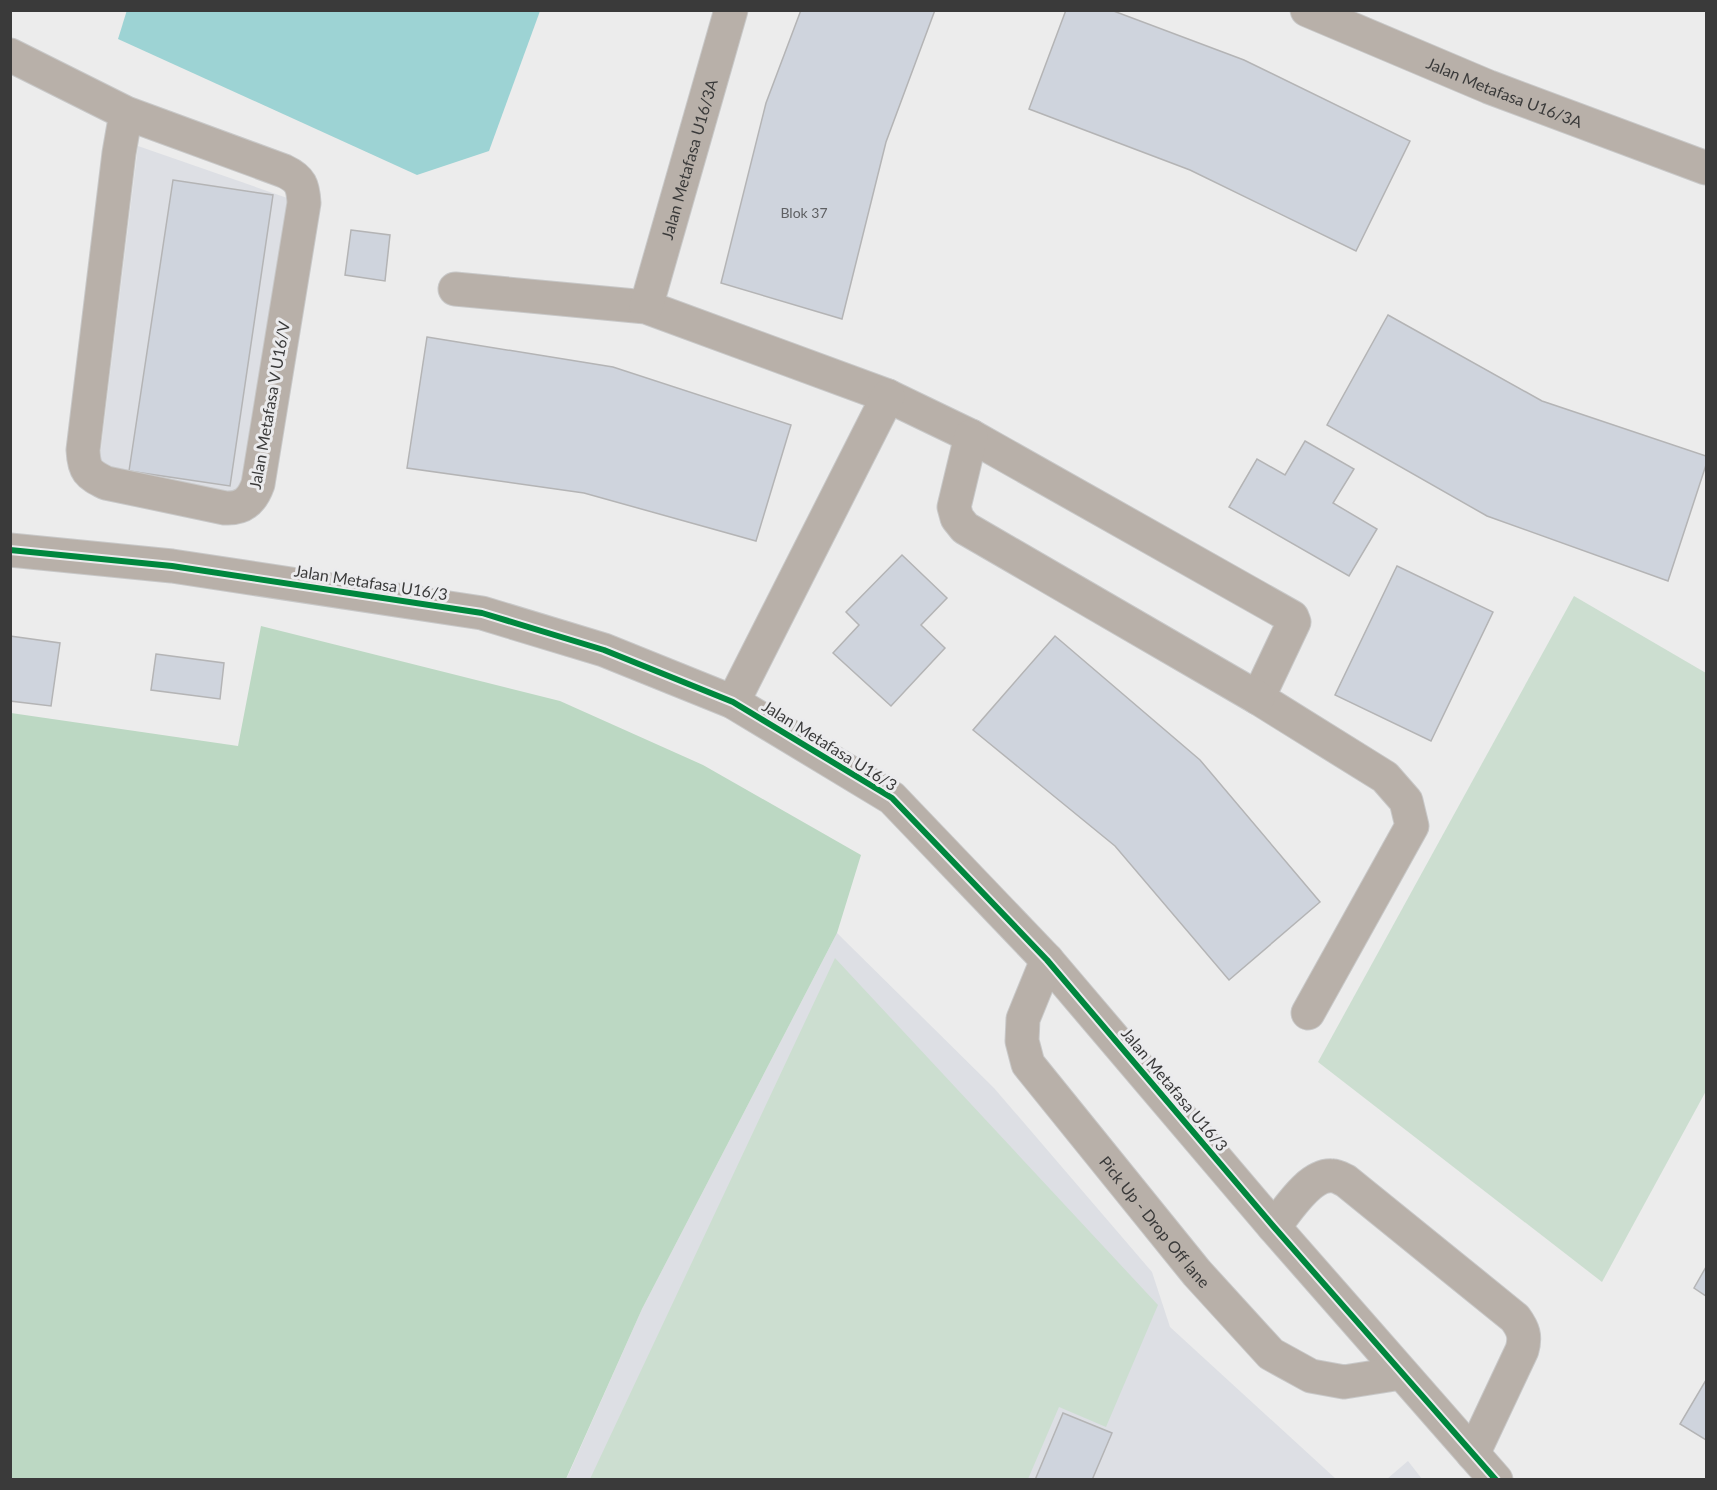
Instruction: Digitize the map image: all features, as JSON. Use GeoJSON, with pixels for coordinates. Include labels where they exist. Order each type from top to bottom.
{"type":"FeatureCollection","features":[{"type":"Feature","properties":{"kind":"street","name":"Jalan Metafasa U16/3A"},"geometry":{"type":"LineString","coordinates":[[645,307],[731,10]]}},
{"type":"Feature","properties":{"kind":"street","name":"Jalan Metafasa U16/3A"},"geometry":{"type":"LineString","coordinates":[[1307,10],[1489,87],[1707,168]]}},
{"type":"Feature","properties":{"kind":"street","name":"Jalan Metafasa V U16/V"},"geometry":{"type":"LineString","coordinates":[[10,54],[126,113],[284,171],[296,177],[303,185],[304,203],[258,484],[253,496],[245,504],[236,508],[225,508],[106,483],[93,476],[83,465],[119,153],[126,113]]}},
{"type":"Feature","properties":{"kind":"street"},"geometry":{"type":"LineString","coordinates":[[455,290],[645,307],[888,396],[971,436],[1292,617],[1294,622],[1258,698]]}},
{"type":"Feature","properties":{"kind":"street"},"geometry":{"type":"LineString","coordinates":[[733,702],[888,396]]}},
{"type":"Feature","properties":{"kind":"street"},"geometry":{"type":"LineString","coordinates":[[971,436],[954,507],[957,518],[965,528],[1258,698],[1386,777],[1406,801],[1412,826],[1308,1013]]}},
{"type":"Feature","properties":{"kind":"street","name":"Jalan Metafasa U16/3"},"geometry":{"type":"LineString","coordinates":[[10,550],[172,566],[482,613],[604,650],[733,702],[892,798],[1047,960],[1274,1227],[1496,1479]]}},
{"type":"Feature","properties":{"kind":"street","name":"Pick Up - Drop Off lane"},"geometry":{"type":"LineString","coordinates":[[1047,960],[1023,1019],[1022,1041],[1028,1064],[1197,1273],[1271,1354],[1311,1376],[1344,1382],[1401,1373]]}},
{"type":"Feature","properties":{"kind":"street"},"geometry":{"type":"LineString","coordinates":[[1274,1227],[1309,1185],[1320,1177],[1334,1176],[1346,1181],[1515,1318],[1522,1327],[1525,1339],[1522,1350],[1473,1454]]}},
{"type":"Feature","properties":{"kind":"shaded area"},"geometry":{"type":"Polygon","coordinates":[[[138,146],[293,200],[246,487],[238,496],[99,465],[138,146]]]}},
{"type":"Feature","properties":{"kind":"shaded area"},"geometry":{"type":"Polygon","coordinates":[[[837,933],[994,1088],[1152,1272],[1170,1327],[1336,1479],[566,1480],[642,1309],[837,933]]]}},
{"type":"Feature","properties":{"kind":"shaded area"},"geometry":{"type":"Polygon","coordinates":[[[1408,1461],[1422,1479],[1387,1479],[1408,1461]]]}},
{"type":"Feature","properties":{"kind":"green space"},"geometry":{"type":"Polygon","coordinates":[[[1574,596],[1706,673],[1706,1091],[1602,1282],[1318,1062],[1574,596]]]}},
{"type":"Feature","properties":{"kind":"green space"},"geometry":{"type":"Polygon","coordinates":[[[261,626],[560,701],[703,765],[861,855],[837,933],[642,1309],[566,1479],[11,1479],[11,713],[238,746],[261,626]]]}},
{"type":"Feature","properties":{"kind":"green space"},"geometry":{"type":"Polygon","coordinates":[[[835,958],[1158,1305],[1106,1427],[1059,1407],[1028,1479],[590,1479],[835,958]]]}},
{"type":"Feature","properties":{"kind":"water"},"geometry":{"type":"Polygon","coordinates":[[[127,10],[540,11],[489,151],[417,175],[118,39],[127,10]]]}},
{"type":"Feature","properties":{"kind":"building"},"geometry":{"type":"Polygon","coordinates":[[[801,10],[935,10],[886,142],[842,319],[721,283],[766,103],[801,10]]]}},
{"type":"Feature","properties":{"kind":"building"},"geometry":{"type":"Polygon","coordinates":[[[1066,10],[1111,10],[1244,60],[1410,141],[1356,251],[1190,170],[1029,109],[1066,10]]]}},
{"type":"Feature","properties":{"kind":"building"},"geometry":{"type":"Polygon","coordinates":[[[173,180],[273,195],[230,486],[129,471],[173,180]]]}},
{"type":"Feature","properties":{"kind":"building"},"geometry":{"type":"Polygon","coordinates":[[[351,230],[390,235],[385,281],[345,275],[351,230]]]}},
{"type":"Feature","properties":{"kind":"building"},"geometry":{"type":"Polygon","coordinates":[[[1388,315],[1542,401],[1706,456],[1706,465],[1668,581],[1487,516],[1327,425],[1388,315]]]}},
{"type":"Feature","properties":{"kind":"building"},"geometry":{"type":"Polygon","coordinates":[[[427,337],[613,367],[791,425],[756,541],[584,493],[407,468],[427,337]]]}},
{"type":"Feature","properties":{"kind":"building"},"geometry":{"type":"Polygon","coordinates":[[[1305,441],[1354,469],[1333,503],[1377,529],[1349,576],[1229,507],[1257,459],[1285,475],[1305,441]]]}},
{"type":"Feature","properties":{"kind":"building"},"geometry":{"type":"Polygon","coordinates":[[[902,555],[947,598],[921,625],[945,648],[891,706],[833,653],[859,625],[846,612],[902,555]]]}},
{"type":"Feature","properties":{"kind":"building"},"geometry":{"type":"Polygon","coordinates":[[[1397,566],[1493,612],[1431,741],[1335,695],[1397,566]]]}},
{"type":"Feature","properties":{"kind":"building"},"geometry":{"type":"Polygon","coordinates":[[[10,636],[60,643],[51,706],[10,701],[10,636]]]}},
{"type":"Feature","properties":{"kind":"building"},"geometry":{"type":"Polygon","coordinates":[[[1055,636],[1200,760],[1320,902],[1229,980],[1115,846],[973,730],[1055,636]]]}},
{"type":"Feature","properties":{"kind":"building"},"geometry":{"type":"Polygon","coordinates":[[[156,654],[224,663],[220,699],[151,690],[156,654]]]}},
{"type":"Feature","properties":{"kind":"building"},"geometry":{"type":"Polygon","coordinates":[[[1706,1267],[1706,1296],[1694,1288],[1706,1267]]]}},
{"type":"Feature","properties":{"kind":"building"},"geometry":{"type":"Polygon","coordinates":[[[1706,1380],[1706,1440],[1680,1424],[1706,1380]]]}},
{"type":"Feature","properties":{"kind":"building"},"geometry":{"type":"Polygon","coordinates":[[[1063,1413],[1112,1433],[1092,1480],[1035,1480],[1063,1413]]]}},
{"type":"Feature","properties":{"kind":"cycle path"},"geometry":{"type":"LineString","coordinates":[[10,550],[172,566],[482,613],[604,650],[733,702],[892,798],[1047,960],[1274,1227],[1496,1480]]}}]}
